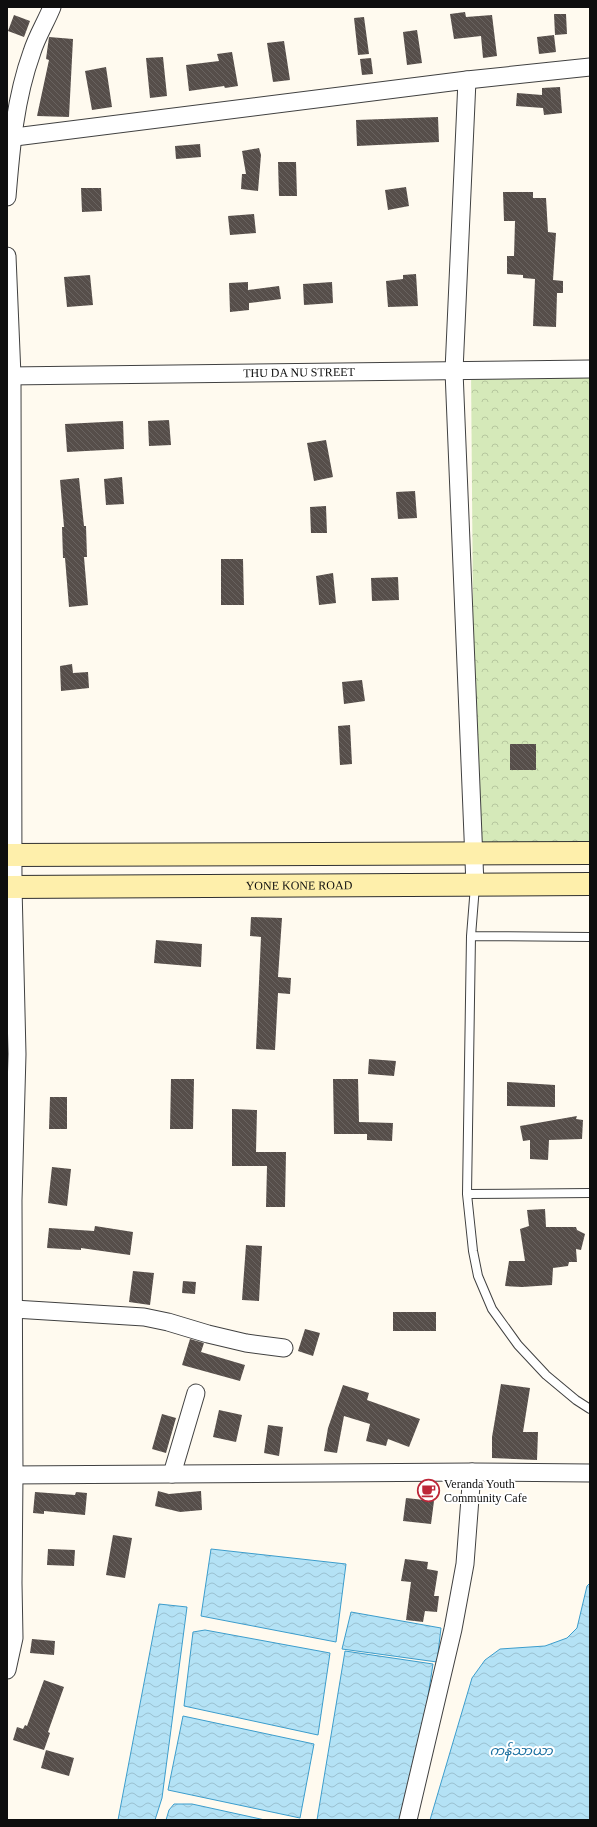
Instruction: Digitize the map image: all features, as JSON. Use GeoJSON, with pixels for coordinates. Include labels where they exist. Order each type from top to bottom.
{"type":"FeatureCollection","features":[{"type":"Feature","properties":{"kind":"street"},"geometry":{"type":"LineString","coordinates":[[7,197],[10,137],[20,94],[32,51],[52,7]]}},
{"type":"Feature","properties":{"kind":"street"},"geometry":{"type":"LineString","coordinates":[[10,137],[467,80],[590,68]]}},
{"type":"Feature","properties":{"kind":"street"},"geometry":{"type":"LineString","coordinates":[[467,80],[454,371],[475,854],[475,885]]}},
{"type":"Feature","properties":{"kind":"street"},"geometry":{"type":"LineString","coordinates":[[7,256],[10,376],[10,886],[17,1054],[13,1200],[14,1309],[11,1475],[14,1638],[7,1670]]}},
{"type":"Feature","properties":{"kind":"street","name":"THU DA NU STREET"},"geometry":{"type":"LineString","coordinates":[[10,376],[590,369]]}},
{"type":"Feature","properties":{"kind":"street"},"geometry":{"type":"LineString","coordinates":[[10,855],[590,853]]}},
{"type":"Feature","properties":{"kind":"street"},"geometry":{"type":"LineString","coordinates":[[193,886],[194,854]]}},
{"type":"Feature","properties":{"kind":"street","name":"YONE KONE ROAD"},"geometry":{"type":"LineString","coordinates":[[10,886],[590,884]]}},
{"type":"Feature","properties":{"kind":"street"},"geometry":{"type":"LineString","coordinates":[[14,1309],[144,1317],[246,1343],[284,1348]]}},
{"type":"Feature","properties":{"kind":"street"},"geometry":{"type":"LineString","coordinates":[[172,1474],[196,1393]]}},
{"type":"Feature","properties":{"kind":"street"},"geometry":{"type":"LineString","coordinates":[[11,1475],[472,1472],[590,1473]]}},
{"type":"Feature","properties":{"kind":"street"},"geometry":{"type":"LineString","coordinates":[[408,1820],[453,1629],[465,1564],[472,1472]]}},
{"type":"Feature","properties":{"kind":"lane"},"geometry":{"type":"LineString","coordinates":[[475,885],[471,936],[467,1194],[473,1251],[478,1276],[492,1309],[518,1345],[546,1375],[576,1400],[590,1409]]}},
{"type":"Feature","properties":{"kind":"lane"},"geometry":{"type":"LineString","coordinates":[[471,936],[590,937]]}},
{"type":"Feature","properties":{"kind":"lane"},"geometry":{"type":"LineString","coordinates":[[467,1194],[590,1193]]}},
{"type":"Feature","properties":{"kind":"green space"},"geometry":{"type":"Polygon","coordinates":[[[590,367],[590,853],[475,853],[471,368],[590,367]]]}},
{"type":"Feature","properties":{"kind":"water"},"geometry":{"type":"Polygon","coordinates":[[[211,1549],[346,1564],[336,1642],[201,1616],[211,1549]]]}},
{"type":"Feature","properties":{"kind":"water","name":"ကန်သာယာ"},"geometry":{"type":"Polygon","coordinates":[[[590,1583],[590,1820],[430,1820],[472,1678],[485,1660],[500,1649],[545,1646],[567,1638],[577,1628],[587,1586],[590,1583]]]}},
{"type":"Feature","properties":{"kind":"water"},"geometry":{"type":"Polygon","coordinates":[[[159,1604],[187,1607],[162,1798],[155,1820],[118,1820],[159,1604]]]}},
{"type":"Feature","properties":{"kind":"water"},"geometry":{"type":"Polygon","coordinates":[[[351,1612],[441,1628],[437,1662],[342,1649],[351,1612]]]}},
{"type":"Feature","properties":{"kind":"water"},"geometry":{"type":"Polygon","coordinates":[[[205,1630],[330,1653],[318,1735],[184,1706],[193,1632],[205,1630]]]}},
{"type":"Feature","properties":{"kind":"water"},"geometry":{"type":"Polygon","coordinates":[[[345,1651],[433,1664],[419,1755],[399,1820],[317,1820],[345,1651]]]}},
{"type":"Feature","properties":{"kind":"water"},"geometry":{"type":"Polygon","coordinates":[[[183,1716],[314,1744],[300,1818],[168,1790],[183,1716]]]}},
{"type":"Feature","properties":{"kind":"water"},"geometry":{"type":"Polygon","coordinates":[[[174,1804],[192,1804],[265,1820],[166,1820],[169,1810],[174,1804]]]}},
{"type":"Feature","properties":{"kind":"building"},"geometry":{"type":"Polygon","coordinates":[[[465,12],[466,17],[492,15],[497,56],[483,58],[481,36],[454,39],[450,14],[465,12]]]}},
{"type":"Feature","properties":{"kind":"building"},"geometry":{"type":"Polygon","coordinates":[[[554,14],[566,14],[567,34],[555,35],[554,14]]]}},
{"type":"Feature","properties":{"kind":"building"},"geometry":{"type":"Polygon","coordinates":[[[14,15],[30,21],[24,37],[8,31],[14,15]]]}},
{"type":"Feature","properties":{"kind":"building"},"geometry":{"type":"Polygon","coordinates":[[[364,17],[369,54],[358,55],[354,18],[364,17]]]}},
{"type":"Feature","properties":{"kind":"building"},"geometry":{"type":"Polygon","coordinates":[[[417,30],[422,63],[407,65],[403,32],[417,30]]]}},
{"type":"Feature","properties":{"kind":"building"},"geometry":{"type":"Polygon","coordinates":[[[554,35],[556,52],[539,54],[537,37],[554,35]]]}},
{"type":"Feature","properties":{"kind":"building"},"geometry":{"type":"Polygon","coordinates":[[[49,37],[73,39],[69,117],[37,116],[49,60],[46,59],[49,37]]]}},
{"type":"Feature","properties":{"kind":"building"},"geometry":{"type":"Polygon","coordinates":[[[284,41],[290,80],[273,82],[267,43],[284,41]]]}},
{"type":"Feature","properties":{"kind":"building"},"geometry":{"type":"Polygon","coordinates":[[[232,52],[238,86],[225,88],[224,86],[189,91],[186,65],[219,61],[217,54],[232,52]]]}},
{"type":"Feature","properties":{"kind":"building"},"geometry":{"type":"Polygon","coordinates":[[[163,57],[167,96],[150,98],[146,58],[163,57]]]}},
{"type":"Feature","properties":{"kind":"building"},"geometry":{"type":"Polygon","coordinates":[[[371,58],[373,74],[362,75],[360,59],[371,58]]]}},
{"type":"Feature","properties":{"kind":"building"},"geometry":{"type":"Polygon","coordinates":[[[106,67],[112,107],[92,110],[85,71],[106,67]]]}},
{"type":"Feature","properties":{"kind":"building"},"geometry":{"type":"Polygon","coordinates":[[[560,87],[562,113],[544,115],[543,108],[516,106],[517,93],[542,95],[542,88],[560,87]]]}},
{"type":"Feature","properties":{"kind":"building"},"geometry":{"type":"Polygon","coordinates":[[[438,117],[439,142],[357,146],[356,120],[438,117]]]}},
{"type":"Feature","properties":{"kind":"building"},"geometry":{"type":"Polygon","coordinates":[[[200,144],[201,157],[176,159],[175,146],[200,144]]]}},
{"type":"Feature","properties":{"kind":"building"},"geometry":{"type":"Polygon","coordinates":[[[259,148],[261,155],[258,191],[241,189],[242,174],[246,174],[242,151],[259,148]]]}},
{"type":"Feature","properties":{"kind":"building"},"geometry":{"type":"Polygon","coordinates":[[[278,162],[296,162],[297,196],[279,196],[278,162]]]}},
{"type":"Feature","properties":{"kind":"building"},"geometry":{"type":"Polygon","coordinates":[[[406,187],[409,206],[388,210],[385,190],[406,187]]]}},
{"type":"Feature","properties":{"kind":"building"},"geometry":{"type":"Polygon","coordinates":[[[81,188],[101,188],[102,211],[82,212],[81,188]]]}},
{"type":"Feature","properties":{"kind":"building"},"geometry":{"type":"Polygon","coordinates":[[[503,192],[533,192],[533,198],[546,198],[548,232],[556,233],[553,280],[563,281],[563,293],[557,293],[556,327],[533,326],[535,279],[523,278],[523,275],[507,274],[507,256],[514,256],[515,221],[504,221],[503,192]]]}},
{"type":"Feature","properties":{"kind":"building"},"geometry":{"type":"Polygon","coordinates":[[[254,214],[256,233],[230,235],[228,216],[254,214]]]}},
{"type":"Feature","properties":{"kind":"building"},"geometry":{"type":"Polygon","coordinates":[[[416,274],[418,306],[388,307],[386,281],[403,279],[403,275],[416,274]]]}},
{"type":"Feature","properties":{"kind":"building"},"geometry":{"type":"Polygon","coordinates":[[[90,275],[93,305],[67,307],[64,277],[90,275]]]}},
{"type":"Feature","properties":{"kind":"building"},"geometry":{"type":"Polygon","coordinates":[[[248,282],[248,290],[279,286],[281,299],[249,303],[249,310],[230,312],[229,283],[248,282]]]}},
{"type":"Feature","properties":{"kind":"building"},"geometry":{"type":"Polygon","coordinates":[[[332,282],[333,303],[304,305],[303,284],[332,282]]]}},
{"type":"Feature","properties":{"kind":"building"},"geometry":{"type":"Polygon","coordinates":[[[169,420],[171,445],[149,446],[148,421],[169,420]]]}},
{"type":"Feature","properties":{"kind":"building"},"geometry":{"type":"Polygon","coordinates":[[[123,421],[124,449],[67,452],[65,424],[123,421]]]}},
{"type":"Feature","properties":{"kind":"building"},"geometry":{"type":"Polygon","coordinates":[[[326,440],[333,477],[314,481],[307,443],[326,440]]]}},
{"type":"Feature","properties":{"kind":"building"},"geometry":{"type":"Polygon","coordinates":[[[122,477],[124,504],[106,505],[104,479],[122,477]]]}},
{"type":"Feature","properties":{"kind":"building"},"geometry":{"type":"Polygon","coordinates":[[[79,478],[84,526],[86,526],[87,557],[84,557],[88,605],[69,607],[65,558],[63,558],[62,527],[64,527],[60,480],[79,478]]]}},
{"type":"Feature","properties":{"kind":"building"},"geometry":{"type":"Polygon","coordinates":[[[415,491],[417,518],[398,519],[396,492],[415,491]]]}},
{"type":"Feature","properties":{"kind":"building"},"geometry":{"type":"Polygon","coordinates":[[[326,506],[327,533],[311,533],[310,507],[326,506]]]}},
{"type":"Feature","properties":{"kind":"building"},"geometry":{"type":"Polygon","coordinates":[[[221,559],[243,559],[244,605],[221,605],[221,559]]]}},
{"type":"Feature","properties":{"kind":"building"},"geometry":{"type":"Polygon","coordinates":[[[333,573],[336,603],[319,605],[316,576],[333,573]]]}},
{"type":"Feature","properties":{"kind":"building"},"geometry":{"type":"Polygon","coordinates":[[[398,577],[399,600],[372,601],[371,578],[398,577]]]}},
{"type":"Feature","properties":{"kind":"building"},"geometry":{"type":"Polygon","coordinates":[[[72,664],[73,673],[88,672],[89,688],[61,691],[60,666],[72,664]]]}},
{"type":"Feature","properties":{"kind":"building"},"geometry":{"type":"Polygon","coordinates":[[[362,680],[365,701],[344,704],[342,682],[362,680]]]}},
{"type":"Feature","properties":{"kind":"building"},"geometry":{"type":"Polygon","coordinates":[[[350,725],[352,764],[340,765],[338,726],[350,725]]]}},
{"type":"Feature","properties":{"kind":"building"},"geometry":{"type":"Polygon","coordinates":[[[510,744],[536,744],[536,770],[510,770],[510,744]]]}},
{"type":"Feature","properties":{"kind":"building"},"geometry":{"type":"Polygon","coordinates":[[[251,917],[282,918],[278,977],[291,978],[290,994],[278,993],[275,1050],[256,1049],[261,937],[250,936],[251,917]]]}},
{"type":"Feature","properties":{"kind":"building"},"geometry":{"type":"Polygon","coordinates":[[[156,940],[202,944],[201,967],[154,963],[156,940]]]}},
{"type":"Feature","properties":{"kind":"building"},"geometry":{"type":"Polygon","coordinates":[[[369,1059],[396,1061],[394,1076],[368,1074],[369,1059]]]}},
{"type":"Feature","properties":{"kind":"building"},"geometry":{"type":"Polygon","coordinates":[[[171,1079],[194,1079],[193,1129],[170,1129],[171,1079]]]}},
{"type":"Feature","properties":{"kind":"building"},"geometry":{"type":"Polygon","coordinates":[[[333,1079],[358,1079],[359,1122],[393,1123],[392,1141],[367,1140],[367,1134],[334,1134],[333,1079]]]}},
{"type":"Feature","properties":{"kind":"building"},"geometry":{"type":"Polygon","coordinates":[[[507,1082],[555,1085],[555,1107],[507,1106],[507,1082]]]}},
{"type":"Feature","properties":{"kind":"building"},"geometry":{"type":"Polygon","coordinates":[[[50,1097],[67,1097],[67,1129],[49,1129],[50,1097]]]}},
{"type":"Feature","properties":{"kind":"building"},"geometry":{"type":"Polygon","coordinates":[[[232,1109],[257,1110],[256,1152],[286,1152],[285,1207],[266,1207],[267,1166],[232,1166],[232,1109]]]}},
{"type":"Feature","properties":{"kind":"building"},"geometry":{"type":"Polygon","coordinates":[[[577,1116],[576,1119],[583,1120],[582,1139],[549,1140],[548,1160],[530,1159],[530,1140],[523,1141],[520,1126],[577,1116]]]}},
{"type":"Feature","properties":{"kind":"building"},"geometry":{"type":"Polygon","coordinates":[[[52,1167],[71,1169],[67,1206],[48,1203],[52,1167]]]}},
{"type":"Feature","properties":{"kind":"building"},"geometry":{"type":"Polygon","coordinates":[[[545,1209],[546,1227],[576,1227],[577,1230],[585,1234],[581,1250],[576,1249],[577,1262],[569,1262],[568,1266],[553,1268],[552,1285],[522,1287],[505,1286],[509,1261],[525,1261],[520,1229],[529,1226],[527,1210],[545,1209]]]}},
{"type":"Feature","properties":{"kind":"building"},"geometry":{"type":"Polygon","coordinates":[[[95,1226],[133,1232],[130,1255],[81,1248],[81,1250],[47,1248],[49,1228],[94,1231],[95,1226]]]}},
{"type":"Feature","properties":{"kind":"building"},"geometry":{"type":"Polygon","coordinates":[[[246,1245],[262,1246],[259,1301],[242,1300],[246,1245]]]}},
{"type":"Feature","properties":{"kind":"building"},"geometry":{"type":"Polygon","coordinates":[[[133,1271],[154,1273],[150,1305],[129,1302],[133,1271]]]}},
{"type":"Feature","properties":{"kind":"building"},"geometry":{"type":"Polygon","coordinates":[[[183,1281],[196,1282],[195,1294],[182,1293],[183,1281]]]}},
{"type":"Feature","properties":{"kind":"building"},"geometry":{"type":"Polygon","coordinates":[[[393,1312],[436,1312],[436,1331],[393,1331],[393,1312]]]}},
{"type":"Feature","properties":{"kind":"building"},"geometry":{"type":"Polygon","coordinates":[[[305,1329],[320,1333],[313,1356],[298,1351],[305,1329]]]}},
{"type":"Feature","properties":{"kind":"building"},"geometry":{"type":"Polygon","coordinates":[[[190,1339],[204,1343],[201,1352],[245,1365],[240,1381],[182,1365],[190,1339]]]}},
{"type":"Feature","properties":{"kind":"building"},"geometry":{"type":"Polygon","coordinates":[[[501,1384],[530,1388],[523,1432],[538,1432],[537,1460],[492,1458],[492,1437],[501,1384]]]}},
{"type":"Feature","properties":{"kind":"building"},"geometry":{"type":"Polygon","coordinates":[[[343,1385],[369,1393],[367,1400],[420,1419],[409,1447],[388,1439],[386,1446],[366,1441],[370,1424],[344,1416],[337,1453],[324,1451],[328,1428],[343,1385]]]}},
{"type":"Feature","properties":{"kind":"building"},"geometry":{"type":"Polygon","coordinates":[[[219,1410],[242,1415],[236,1442],[213,1437],[219,1410]]]}},
{"type":"Feature","properties":{"kind":"building"},"geometry":{"type":"Polygon","coordinates":[[[162,1414],[176,1418],[166,1453],[152,1449],[162,1414]]]}},
{"type":"Feature","properties":{"kind":"building"},"geometry":{"type":"Polygon","coordinates":[[[268,1425],[283,1427],[279,1456],[264,1453],[268,1425]]]}},
{"type":"Feature","properties":{"kind":"building"},"geometry":{"type":"Polygon","coordinates":[[[158,1491],[169,1494],[201,1491],[202,1510],[180,1512],[155,1506],[158,1491]]]}},
{"type":"Feature","properties":{"kind":"building"},"geometry":{"type":"Polygon","coordinates":[[[35,1492],[75,1495],[76,1492],[87,1493],[85,1515],[44,1511],[44,1514],[33,1513],[35,1492]]]}},
{"type":"Feature","properties":{"kind":"building"},"geometry":{"type":"Polygon","coordinates":[[[406,1498],[434,1501],[431,1524],[403,1521],[406,1498]]]}},
{"type":"Feature","properties":{"kind":"building"},"geometry":{"type":"Polygon","coordinates":[[[113,1535],[132,1538],[125,1578],[106,1575],[113,1535]]]}},
{"type":"Feature","properties":{"kind":"building"},"geometry":{"type":"Polygon","coordinates":[[[48,1549],[75,1550],[74,1566],[47,1565],[48,1549]]]}},
{"type":"Feature","properties":{"kind":"building"},"geometry":{"type":"Polygon","coordinates":[[[405,1559],[428,1562],[427,1569],[438,1571],[434,1596],[439,1596],[437,1612],[425,1611],[423,1622],[406,1620],[411,1582],[401,1581],[405,1559]]]}},
{"type":"Feature","properties":{"kind":"building"},"geometry":{"type":"Polygon","coordinates":[[[32,1639],[55,1641],[54,1655],[30,1653],[32,1639]]]}},
{"type":"Feature","properties":{"kind":"building"},"geometry":{"type":"Polygon","coordinates":[[[44,1680],[64,1687],[48,1732],[50,1733],[44,1750],[13,1740],[17,1727],[23,1729],[25,1725],[27,1726],[44,1680]]]}},
{"type":"Feature","properties":{"kind":"building"},"geometry":{"type":"Polygon","coordinates":[[[46,1750],[74,1758],[69,1776],[41,1768],[46,1750]]]}},
{"type":"Feature","properties":{"kind":"place","name":"Veranda Youth Community Cafe"},"geometry":{"type":"Point","coordinates":[428,1491]}}]}
